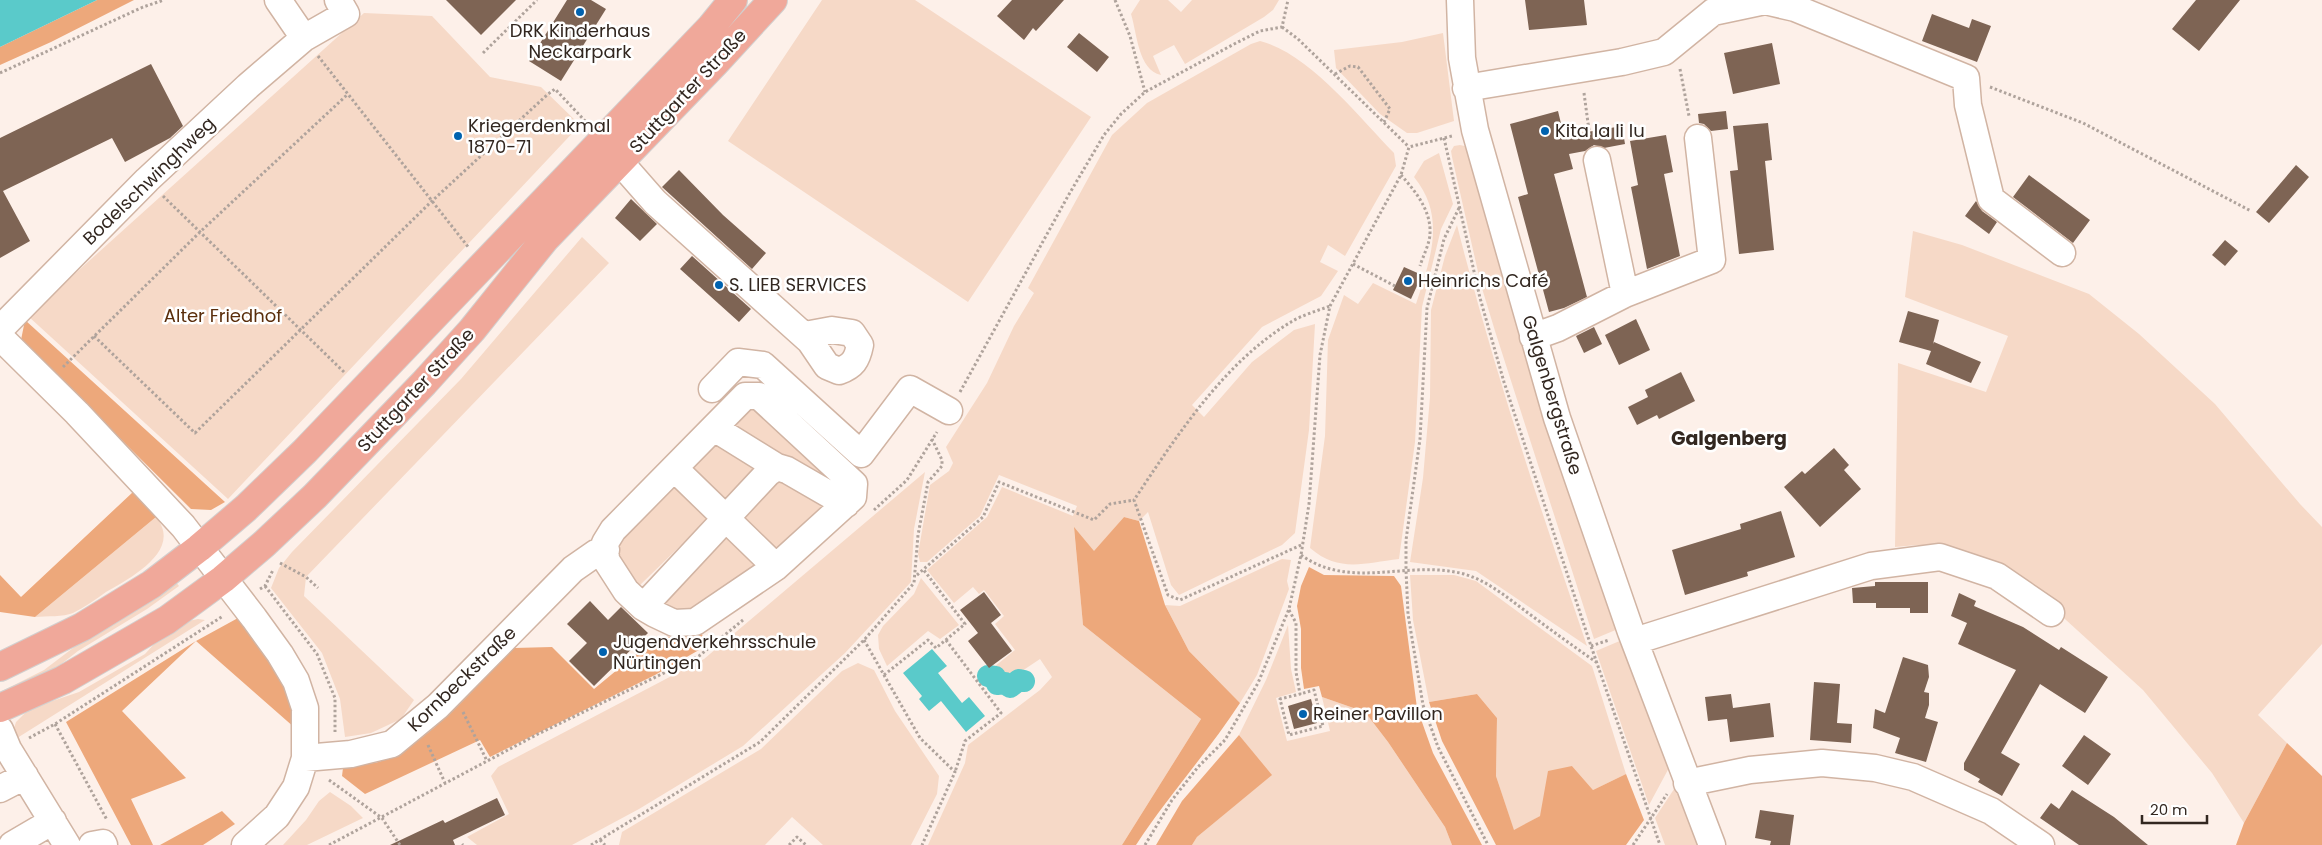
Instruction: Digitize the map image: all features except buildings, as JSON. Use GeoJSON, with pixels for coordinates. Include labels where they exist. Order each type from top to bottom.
{"type":"FeatureCollection","features":[{"type":"Feature","properties":{"kind":"main road","name":"Stuttgarter Straße"},"geometry":{"type":"LineString","coordinates":[[0,666],[82,627],[152,584],[199,548],[246,508],[306,451],[595,133],[711,27],[733,0]]}},
{"type":"Feature","properties":{"kind":"main road","name":"Stuttgarter Straße"},"geometry":{"type":"LineString","coordinates":[[0,708],[63,680],[167,620],[223,579],[264,544],[316,496],[417,390],[472,330],[545,239],[621,162],[773,0]]}},
{"type":"Feature","properties":{"kind":"street"},"geometry":{"type":"LineString","coordinates":[[278,0],[304,38]]}},
{"type":"Feature","properties":{"kind":"street","name":"Bodelschwinghweg"},"geometry":{"type":"LineString","coordinates":[[0,329],[147,180],[248,86],[304,38],[346,14],[338,0]]}},
{"type":"Feature","properties":{"kind":"street","name":"Galgenbergstraße"},"geometry":{"type":"LineString","coordinates":[[1460,0],[1462,58],[1475,130],[1556,418],[1635,641],[1712,845]]}},
{"type":"Feature","properties":{"kind":"street"},"geometry":{"type":"LineString","coordinates":[[1466,88],[1622,62],[1664,52],[1712,12],[1765,1],[1795,8],[1966,78],[1968,105],[1990,199],[2062,252]]}},
{"type":"Feature","properties":{"kind":"street"},"geometry":{"type":"LineString","coordinates":[[595,133],[655,202],[805,336]]}},
{"type":"Feature","properties":{"kind":"street"},"geometry":{"type":"LineString","coordinates":[[1533,337],[1558,328],[1625,294],[1712,260],[1698,138]]}},
{"type":"Feature","properties":{"kind":"street"},"geometry":{"type":"LineString","coordinates":[[1597,160],[1625,294]]}},
{"type":"Feature","properties":{"kind":"street"},"geometry":{"type":"LineString","coordinates":[[0,337],[115,452],[182,526],[280,654],[296,682],[305,708],[305,758],[296,787],[277,816],[246,845]]}},
{"type":"Feature","properties":{"kind":"street"},"geometry":{"type":"LineString","coordinates":[[712,389],[738,362],[763,365],[861,454],[910,389],[949,411]]}},
{"type":"Feature","properties":{"kind":"street"},"geometry":{"type":"LineString","coordinates":[[745,396],[759,396],[854,484],[853,497],[776,567],[695,622],[674,623],[643,607],[626,591],[601,552],[613,530],[674,468],[745,396]]}},
{"type":"Feature","properties":{"kind":"street"},"geometry":{"type":"LineString","coordinates":[[714,428],[777,467],[787,470],[846,504]]}},
{"type":"Feature","properties":{"kind":"street"},"geometry":{"type":"LineString","coordinates":[[643,607],[768,473],[777,467]]}},
{"type":"Feature","properties":{"kind":"street"},"geometry":{"type":"LineString","coordinates":[[674,468],[776,567]]}},
{"type":"Feature","properties":{"kind":"street","name":"Kornbeckstraße"},"geometry":{"type":"LineString","coordinates":[[305,758],[352,754],[392,744],[453,691],[573,569],[601,552]]}},
{"type":"Feature","properties":{"kind":"street"},"geometry":{"type":"LineString","coordinates":[[1635,641],[1871,566],[1940,557],[1997,576],[2051,613]]}},
{"type":"Feature","properties":{"kind":"street"},"geometry":{"type":"LineString","coordinates":[[4,739],[67,845]]}},
{"type":"Feature","properties":{"kind":"street"},"geometry":{"type":"LineString","coordinates":[[1687,782],[1750,770],[1822,763],[1875,768],[1913,777],[1991,811],[2042,845]]}},
{"type":"Feature","properties":{"kind":"street"},"geometry":{"type":"LineString","coordinates":[[0,790],[25,776]]}},
{"type":"Feature","properties":{"kind":"street"},"geometry":{"type":"LineString","coordinates":[[12,845],[53,821]]}},
{"type":"Feature","properties":{"kind":"path"},"geometry":{"type":"LineString","coordinates":[[0,73],[144,7],[164,0]]}},
{"type":"Feature","properties":{"kind":"path"},"geometry":{"type":"LineString","coordinates":[[483,53],[537,0]]}},
{"type":"Feature","properties":{"kind":"path"},"geometry":{"type":"LineString","coordinates":[[1115,0],[1130,36],[1145,92]]}},
{"type":"Feature","properties":{"kind":"path"},"geometry":{"type":"LineString","coordinates":[[1282,27],[1288,0]]}},
{"type":"Feature","properties":{"kind":"path"},"geometry":{"type":"LineString","coordinates":[[980,355],[1040,245],[1104,135],[1121,114],[1145,92],[1260,31],[1282,27],[1298,39],[1409,147]]}},
{"type":"Feature","properties":{"kind":"path"},"geometry":{"type":"LineString","coordinates":[[304,38],[474,254]]}},
{"type":"Feature","properties":{"kind":"path"},"geometry":{"type":"LineString","coordinates":[[1335,74],[1350,66],[1358,67],[1390,109],[1384,122]]}},
{"type":"Feature","properties":{"kind":"path"},"geometry":{"type":"LineString","coordinates":[[1680,73],[1687,112]]}},
{"type":"Feature","properties":{"kind":"path"},"geometry":{"type":"LineString","coordinates":[[1966,78],[2084,123],[2251,211]]}},
{"type":"Feature","properties":{"kind":"path"},"geometry":{"type":"LineString","coordinates":[[94,336],[195,433],[432,201],[556,90],[595,133]]}},
{"type":"Feature","properties":{"kind":"path"},"geometry":{"type":"LineString","coordinates":[[1582,92],[1584,91],[1585,95],[1589,134]]}},
{"type":"Feature","properties":{"kind":"path"},"geometry":{"type":"LineString","coordinates":[[47,384],[200,232],[348,94]]}},
{"type":"Feature","properties":{"kind":"path"},"geometry":{"type":"LineString","coordinates":[[1409,147],[1444,138],[1480,298],[1504,382],[1660,845]]}},
{"type":"Feature","properties":{"kind":"path"},"geometry":{"type":"LineString","coordinates":[[1145,845],[1172,800],[1198,767],[1225,740],[1258,683],[1289,609],[1301,555],[1301,545],[1309,504],[1320,355],[1330,306],[1401,175],[1409,147]]}},
{"type":"Feature","properties":{"kind":"path"},"geometry":{"type":"LineString","coordinates":[[1401,175],[1417,193],[1426,212],[1430,233],[1420,266]]}},
{"type":"Feature","properties":{"kind":"path"},"geometry":{"type":"LineString","coordinates":[[147,180],[350,378]]}},
{"type":"Feature","properties":{"kind":"path"},"geometry":{"type":"LineString","coordinates":[[1459,208],[1444,239],[1427,308],[1420,439],[1406,540],[1408,614],[1423,705],[1438,747],[1488,845]]}},
{"type":"Feature","properties":{"kind":"path"},"geometry":{"type":"LineString","coordinates":[[1353,264],[1395,286]]}},
{"type":"Feature","properties":{"kind":"path"},"geometry":{"type":"LineString","coordinates":[[916,575],[983,517],[999,482],[1094,520],[1110,504],[1134,500],[1185,423],[1253,349],[1292,321],[1330,306]]}},
{"type":"Feature","properties":{"kind":"path"},"geometry":{"type":"LineString","coordinates":[[591,845],[760,742],[864,640],[914,583],[918,535],[928,482],[942,466],[942,460],[932,439]]}},
{"type":"Feature","properties":{"kind":"path"},"geometry":{"type":"LineString","coordinates":[[1134,500],[1168,595],[1180,600],[1301,545]]}},
{"type":"Feature","properties":{"kind":"path"},"geometry":{"type":"LineString","coordinates":[[1301,555],[1316,565],[1334,571],[1357,573],[1406,570],[1461,573],[1479,579],[1597,662]]}},
{"type":"Feature","properties":{"kind":"path"},"geometry":{"type":"LineString","coordinates":[[278,561],[306,576],[318,588]]}},
{"type":"Feature","properties":{"kind":"path"},"geometry":{"type":"LineString","coordinates":[[884,675],[928,640],[936,648],[965,624],[923,568]]}},
{"type":"Feature","properties":{"kind":"path"},"geometry":{"type":"LineString","coordinates":[[4,739],[54,724],[212,625],[265,586]]}},
{"type":"Feature","properties":{"kind":"path"},"geometry":{"type":"LineString","coordinates":[[1289,609],[1296,623],[1296,672],[1300,694]]}},
{"type":"Feature","properties":{"kind":"path"},"geometry":{"type":"LineString","coordinates":[[864,640],[920,738],[955,772]]}},
{"type":"Feature","properties":{"kind":"path"},"geometry":{"type":"LineString","coordinates":[[922,845],[955,772],[965,741],[1000,713],[946,640]]}},
{"type":"Feature","properties":{"kind":"path"},"geometry":{"type":"LineString","coordinates":[[1314,690],[1323,726],[1289,735],[1280,699],[1300,694],[1314,690]]}},
{"type":"Feature","properties":{"kind":"path"},"geometry":{"type":"LineString","coordinates":[[453,691],[487,761]]}},
{"type":"Feature","properties":{"kind":"path"},"geometry":{"type":"LineString","coordinates":[[419,722],[445,783]]}},
{"type":"Feature","properties":{"kind":"path"},"geometry":{"type":"LineString","coordinates":[[54,724],[102,839]]}},
{"type":"Feature","properties":{"kind":"path"},"geometry":{"type":"LineString","coordinates":[[305,758],[327,779],[382,818],[400,845]]}},
{"type":"Feature","properties":{"kind":"path"},"geometry":{"type":"LineString","coordinates":[[329,845],[382,818]]}},
{"type":"Feature","properties":{"kind":"path"},"geometry":{"type":"LineString","coordinates":[[1633,845],[1651,819]]}},
{"type":"Feature","properties":{"kind":"path"},"geometry":{"type":"LineString","coordinates":[[789,845],[797,837],[806,845]]}},
{"type":"Feature","properties":{"kind":"path"},"geometry":{"type":"LineString","coordinates":[[600,840],[605,845]]}},
{"type":"Feature","properties":{"kind":"green space"},"geometry":{"type":"Polygon","coordinates":[[[822,0],[915,0],[1091,117],[968,302],[728,141],[822,0]]]}},
{"type":"Feature","properties":{"kind":"green space"},"geometry":{"type":"Polygon","coordinates":[[[1140,0],[1168,0],[1181,12],[1192,0],[1279,0],[1273,10],[1264,17],[1185,64],[1174,45],[1153,56],[1161,75],[1153,72],[1147,66],[1140,50],[1131,14],[1140,0]]]}},
{"type":"Feature","properties":{"kind":"green space","name":"Alter Friedhof"},"geometry":{"type":"Polygon","coordinates":[[[364,13],[432,16],[490,77],[541,87],[580,125],[228,499],[28,316],[364,13]]]}},
{"type":"Feature","properties":{"kind":"green space"},"geometry":{"type":"Polygon","coordinates":[[[1443,33],[1454,121],[1417,133],[1407,133],[1380,114],[1336,68],[1334,50],[1402,42],[1443,33]]]}},
{"type":"Feature","properties":{"kind":"green space"},"geometry":{"type":"Polygon","coordinates":[[[1260,41],[1297,58],[1315,72],[1394,153],[1396,166],[1345,256],[1328,245],[1320,262],[1338,271],[1321,296],[1262,327],[1192,405],[1204,417],[1252,362],[1294,330],[1315,324],[1309,430],[1295,533],[1282,545],[1179,595],[1171,585],[1148,512],[1139,521],[1124,517],[1094,552],[1074,528],[1083,625],[1201,719],[1122,845],[928,845],[965,763],[968,745],[1040,690],[1052,677],[1040,659],[1010,679],[994,667],[1015,650],[995,624],[1004,616],[984,590],[979,594],[973,587],[954,603],[927,570],[987,517],[1002,487],[1073,516],[1077,506],[999,475],[980,516],[927,562],[920,562],[918,554],[930,485],[949,471],[953,463],[946,447],[987,383],[1014,326],[1034,293],[1028,288],[1112,135],[1147,103],[1251,44],[1260,41]]]}},
{"type":"Feature","properties":{"kind":"green space"},"geometry":{"type":"Polygon","coordinates":[[[1454,146],[1469,147],[1618,629],[1594,639],[1481,285],[1451,151],[1454,146]]]}},
{"type":"Feature","properties":{"kind":"green space"},"geometry":{"type":"Polygon","coordinates":[[[1439,153],[1453,204],[1441,229],[1422,307],[1415,442],[1399,559],[1363,564],[1342,564],[1321,556],[1310,548],[1325,436],[1328,340],[1344,295],[1358,304],[1373,283],[1416,304],[1430,255],[1433,223],[1424,192],[1414,177],[1424,161],[1439,153]]]}},
{"type":"Feature","properties":{"kind":"green space"},"geometry":{"type":"Polygon","coordinates":[[[1457,225],[1502,384],[1587,646],[1476,571],[1410,562],[1423,478],[1430,397],[1431,310],[1445,256],[1457,225]]]}},
{"type":"Feature","properties":{"kind":"green space"},"geometry":{"type":"Polygon","coordinates":[[[1913,231],[1962,245],[2089,294],[2139,334],[2215,404],[2300,504],[2322,527],[2322,644],[2258,715],[2287,743],[2244,823],[2212,773],[2143,690],[2055,610],[1949,551],[1917,545],[1895,547],[1898,363],[1986,392],[2008,336],[1905,297],[1913,231]]]}},
{"type":"Feature","properties":{"kind":"green space"},"geometry":{"type":"Polygon","coordinates":[[[582,237],[609,263],[306,577],[304,596],[414,700],[401,719],[371,733],[345,737],[340,699],[322,653],[271,588],[279,568],[292,552],[461,379],[582,237]]]}},
{"type":"Feature","properties":{"kind":"green space"},"geometry":{"type":"Polygon","coordinates":[[[752,403],[843,487],[838,492],[728,424],[752,403]]]}},
{"type":"Feature","properties":{"kind":"green space"},"geometry":{"type":"Polygon","coordinates":[[[714,439],[762,464],[724,505],[688,469],[714,439]]]}},
{"type":"Feature","properties":{"kind":"green space"},"geometry":{"type":"Polygon","coordinates":[[[925,472],[914,529],[911,582],[845,653],[743,746],[639,809],[572,845],[477,845],[467,837],[509,814],[491,776],[498,767],[704,659],[925,472]]]}},
{"type":"Feature","properties":{"kind":"green space"},"geometry":{"type":"Polygon","coordinates":[[[780,477],[833,505],[776,555],[740,518],[780,477]]]}},
{"type":"Feature","properties":{"kind":"green space"},"geometry":{"type":"Polygon","coordinates":[[[675,478],[710,517],[638,587],[614,549],[614,541],[675,478]]]}},
{"type":"Feature","properties":{"kind":"green space"},"geometry":{"type":"Polygon","coordinates":[[[156,517],[163,529],[163,541],[158,552],[139,572],[73,613],[60,616],[35,617],[156,517]]]}},
{"type":"Feature","properties":{"kind":"green space"},"geometry":{"type":"Polygon","coordinates":[[[727,535],[760,566],[696,612],[679,614],[660,604],[727,535]]]}},
{"type":"Feature","properties":{"kind":"green space"},"geometry":{"type":"Polygon","coordinates":[[[1282,559],[1291,560],[1287,581],[1289,589],[1257,675],[1240,703],[1189,651],[1165,605],[1180,606],[1282,559]]]}},
{"type":"Feature","properties":{"kind":"green space"},"geometry":{"type":"Polygon","coordinates":[[[1410,575],[1454,575],[1476,581],[1592,666],[1626,774],[1593,790],[1572,766],[1540,816],[1514,831],[1496,776],[1497,718],[1477,694],[1429,702],[1413,620],[1410,575]]]}},
{"type":"Feature","properties":{"kind":"green space"},"geometry":{"type":"Polygon","coordinates":[[[921,578],[959,625],[940,639],[928,631],[887,666],[879,649],[878,635],[883,626],[914,594],[921,578]]]}},
{"type":"Feature","properties":{"kind":"green space"},"geometry":{"type":"Polygon","coordinates":[[[176,582],[179,586],[147,609],[78,651],[51,672],[0,698],[0,692],[44,670],[77,645],[176,582]]]}},
{"type":"Feature","properties":{"kind":"green space"},"geometry":{"type":"Polygon","coordinates":[[[205,620],[14,740],[13,731],[16,722],[29,709],[79,692],[145,654],[155,643],[188,621],[205,620]]]}},
{"type":"Feature","properties":{"kind":"green space"},"geometry":{"type":"Polygon","coordinates":[[[1288,625],[1291,669],[1296,692],[1276,698],[1287,741],[1330,731],[1322,697],[1365,712],[1388,742],[1445,827],[1452,845],[1192,845],[1197,837],[1271,775],[1239,735],[1266,680],[1288,625]]]}},
{"type":"Feature","properties":{"kind":"green space"},"geometry":{"type":"Polygon","coordinates":[[[1622,640],[1670,766],[1649,805],[1596,651],[1622,640]]]}},
{"type":"Feature","properties":{"kind":"green space"},"geometry":{"type":"Polygon","coordinates":[[[858,663],[874,670],[895,711],[939,776],[937,794],[911,845],[823,845],[792,817],[765,845],[619,845],[622,832],[761,749],[842,671],[858,663]]]}},
{"type":"Feature","properties":{"kind":"green space"},"geometry":{"type":"Polygon","coordinates":[[[1678,783],[1701,845],[1665,845],[1655,818],[1678,783]]]}},
{"type":"Feature","properties":{"kind":"green space"},"geometry":{"type":"Polygon","coordinates":[[[330,792],[351,806],[363,818],[307,845],[283,845],[306,820],[319,801],[330,792]]]}},
{"type":"Feature","properties":{"kind":"shaded area"},"geometry":{"type":"Polygon","coordinates":[[[97,0],[134,0],[51,42],[0,65],[0,47],[97,0]]]}},
{"type":"Feature","properties":{"kind":"shaded area"},"geometry":{"type":"Polygon","coordinates":[[[25,320],[225,502],[211,510],[191,509],[21,340],[25,320]]]}},
{"type":"Feature","properties":{"kind":"shaded area"},"geometry":{"type":"Polygon","coordinates":[[[133,492],[156,517],[35,617],[0,612],[0,575],[21,597],[133,492]]]}},
{"type":"Feature","properties":{"kind":"shaded area"},"geometry":{"type":"Polygon","coordinates":[[[1124,517],[1139,521],[1165,605],[1189,651],[1240,703],[1136,845],[1122,845],[1201,719],[1083,625],[1074,527],[1094,551],[1124,517]]]}},
{"type":"Feature","properties":{"kind":"shaded area"},"geometry":{"type":"Polygon","coordinates":[[[1309,567],[1324,575],[1394,576],[1401,586],[1417,708],[1433,753],[1482,845],[1452,845],[1445,827],[1388,742],[1365,712],[1322,697],[1319,686],[1304,689],[1301,668],[1301,629],[1297,606],[1301,586],[1309,567]]]}},
{"type":"Feature","properties":{"kind":"shaded area"},"geometry":{"type":"Polygon","coordinates":[[[238,618],[290,680],[295,728],[196,641],[238,618]]]}},
{"type":"Feature","properties":{"kind":"shaded area"},"geometry":{"type":"Polygon","coordinates":[[[702,634],[706,646],[655,675],[490,757],[480,740],[365,794],[342,776],[343,768],[347,764],[381,761],[399,753],[417,741],[452,712],[514,648],[552,647],[594,689],[658,636],[684,638],[702,634]]]}},
{"type":"Feature","properties":{"kind":"shaded area"},"geometry":{"type":"Polygon","coordinates":[[[196,641],[122,711],[186,778],[131,799],[153,845],[131,845],[66,722],[196,641]]]}},
{"type":"Feature","properties":{"kind":"shaded area"},"geometry":{"type":"Polygon","coordinates":[[[1477,694],[1497,718],[1496,776],[1514,830],[1540,816],[1548,771],[1572,766],[1593,790],[1626,774],[1644,820],[1626,845],[1496,845],[1442,741],[1429,702],[1477,694]]]}},
{"type":"Feature","properties":{"kind":"shaded area"},"geometry":{"type":"Polygon","coordinates":[[[1239,735],[1272,775],[1197,837],[1192,845],[1156,845],[1182,801],[1239,735]]]}},
{"type":"Feature","properties":{"kind":"shaded area"},"geometry":{"type":"Polygon","coordinates":[[[2287,743],[2322,776],[2322,845],[2236,845],[2244,823],[2287,743]]]}},
{"type":"Feature","properties":{"kind":"shaded area"},"geometry":{"type":"Polygon","coordinates":[[[222,811],[235,824],[203,845],[160,845],[222,811]]]}},
{"type":"Feature","properties":{"kind":"water"},"geometry":{"type":"Polygon","coordinates":[[[0,0],[97,0],[0,47],[0,0]]]}},
{"type":"Feature","properties":{"kind":"water"},"geometry":{"type":"Polygon","coordinates":[[[932,649],[947,666],[938,673],[962,703],[969,697],[985,716],[966,732],[941,701],[929,711],[919,699],[922,696],[903,673],[932,649]]]}},
{"type":"Feature","properties":{"kind":"waterway"},"geometry":{"type":"LineString","coordinates":[[988,676],[995,677],[997,684],[1005,683],[1010,687],[1019,680],[1024,681]]}},
{"type":"Feature","properties":{"kind":"place","name":"DRK Kinderhaus Neckarpark"},"geometry":{"type":"Point","coordinates":[580,12]}},
{"type":"Feature","properties":{"kind":"place","name":"Kita la li lu"},"geometry":{"type":"Point","coordinates":[1545,131]}},
{"type":"Feature","properties":{"kind":"place","name":"Kriegerdenkmal 1870-71"},"geometry":{"type":"Point","coordinates":[458,136]}},
{"type":"Feature","properties":{"kind":"place","name":"Heinrichs Café"},"geometry":{"type":"Point","coordinates":[1408,281]}},
{"type":"Feature","properties":{"kind":"place","name":"S. LIEB SERVICES"},"geometry":{"type":"Point","coordinates":[719,285]}},
{"type":"Feature","properties":{"kind":"place","name":"Jugendverkehrsschule Nürtingen"},"geometry":{"type":"Point","coordinates":[603,652]}},
{"type":"Feature","properties":{"kind":"place","name":"Reiner Pavillon"},"geometry":{"type":"Point","coordinates":[1303,714]}},
{"type":"Feature","properties":{"kind":"district","name":"Galgenberg"},"geometry":{"type":"Point","coordinates":[1729,438]}}]}
